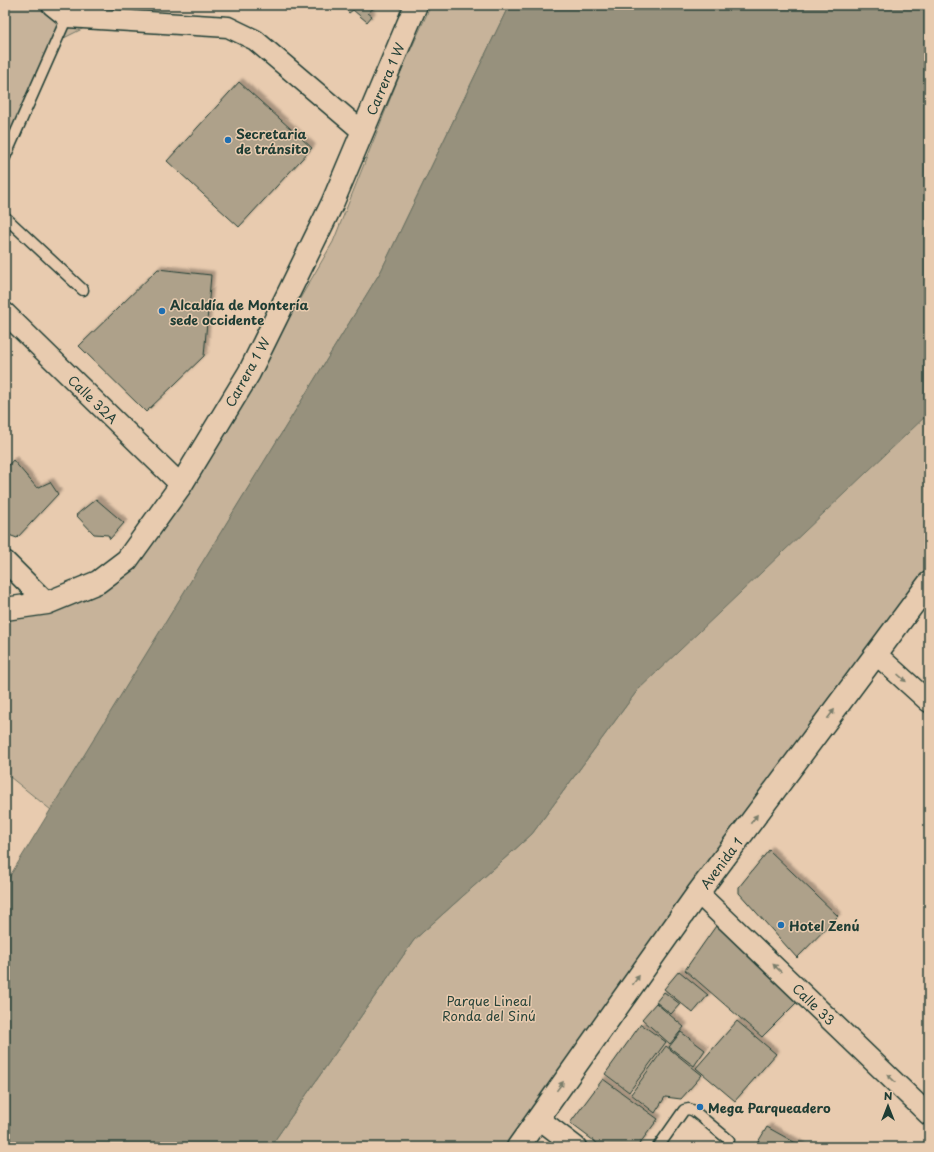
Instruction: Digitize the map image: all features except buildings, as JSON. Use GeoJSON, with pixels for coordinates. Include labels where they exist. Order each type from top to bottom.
{"type":"FeatureCollection","features":[{"type":"Feature","properties":{"kind":"street","name":"Carrera 1 W"},"geometry":{"type":"LineString","coordinates":[[5,609],[47,603],[98,582],[127,560],[181,485],[248,373],[332,204],[416,5]]}},
{"type":"Feature","properties":{"kind":"street"},"geometry":{"type":"LineString","coordinates":[[59,11],[228,27],[255,40],[362,131]]}},
{"type":"Feature","properties":{"kind":"street","name":"Calle 32A"},"geometry":{"type":"LineString","coordinates":[[5,313],[181,485]]}},
{"type":"Feature","properties":{"kind":"street"},"geometry":{"type":"LineString","coordinates":[[5,562],[47,603]]}},
{"type":"Feature","properties":{"kind":"street","name":"Avenida 1"},"geometry":{"type":"LineString","coordinates":[[518,1147],[698,893],[929,583]]}},
{"type":"Feature","properties":{"kind":"street"},"geometry":{"type":"LineString","coordinates":[[876,654],[929,702]]}},
{"type":"Feature","properties":{"kind":"street","name":"Calle 33"},"geometry":{"type":"LineString","coordinates":[[698,893],[929,1114]]}},
{"type":"Feature","properties":{"kind":"street"},"geometry":{"type":"LineString","coordinates":[[538,1118],[576,1147]]}},
{"type":"Feature","properties":{"kind":"lane"},"geometry":{"type":"LineString","coordinates":[[5,157],[59,11]]}},
{"type":"Feature","properties":{"kind":"lane"},"geometry":{"type":"LineString","coordinates":[[5,217],[83,290]]}},
{"type":"Feature","properties":{"kind":"lane"},"geometry":{"type":"LineString","coordinates":[[658,1147],[684,1110],[689,1109],[694,1111],[729,1140]]}},
{"type":"Feature","properties":{"kind":"green space"},"geometry":{"type":"Polygon","coordinates":[[[5,5],[130,5],[54,43],[5,149],[5,5]]]}},
{"type":"Feature","properties":{"kind":"green space"},"geometry":{"type":"Polygon","coordinates":[[[431,5],[509,5],[381,271],[51,810],[5,773],[5,620],[30,616],[90,590],[187,492],[333,242],[402,69],[431,5]]]}},
{"type":"Feature","properties":{"kind":"green space","name":"Parque Lineal Ronda del Sinú"},"geometry":{"type":"Polygon","coordinates":[[[929,362],[929,577],[513,1147],[270,1147],[414,940],[532,834],[637,691],[929,362]]]}},
{"type":"Feature","properties":{"kind":"shaded area"},"geometry":{"type":"Polygon","coordinates":[[[509,5],[929,5],[929,413],[637,691],[532,834],[414,940],[270,1147],[5,1147],[5,884],[381,271],[509,5]]]}},
{"type":"Feature","properties":{"kind":"place","name":"Secretaria de tránsito"},"geometry":{"type":"Point","coordinates":[228,140]}},
{"type":"Feature","properties":{"kind":"place","name":"Alcaldía de Montería sede occidente"},"geometry":{"type":"Point","coordinates":[162,311]}},
{"type":"Feature","properties":{"kind":"place","name":"Hotel Zenú"},"geometry":{"type":"Point","coordinates":[781,925]}},
{"type":"Feature","properties":{"kind":"place","name":"Mega Parqueadero"},"geometry":{"type":"Point","coordinates":[700,1107]}}]}
